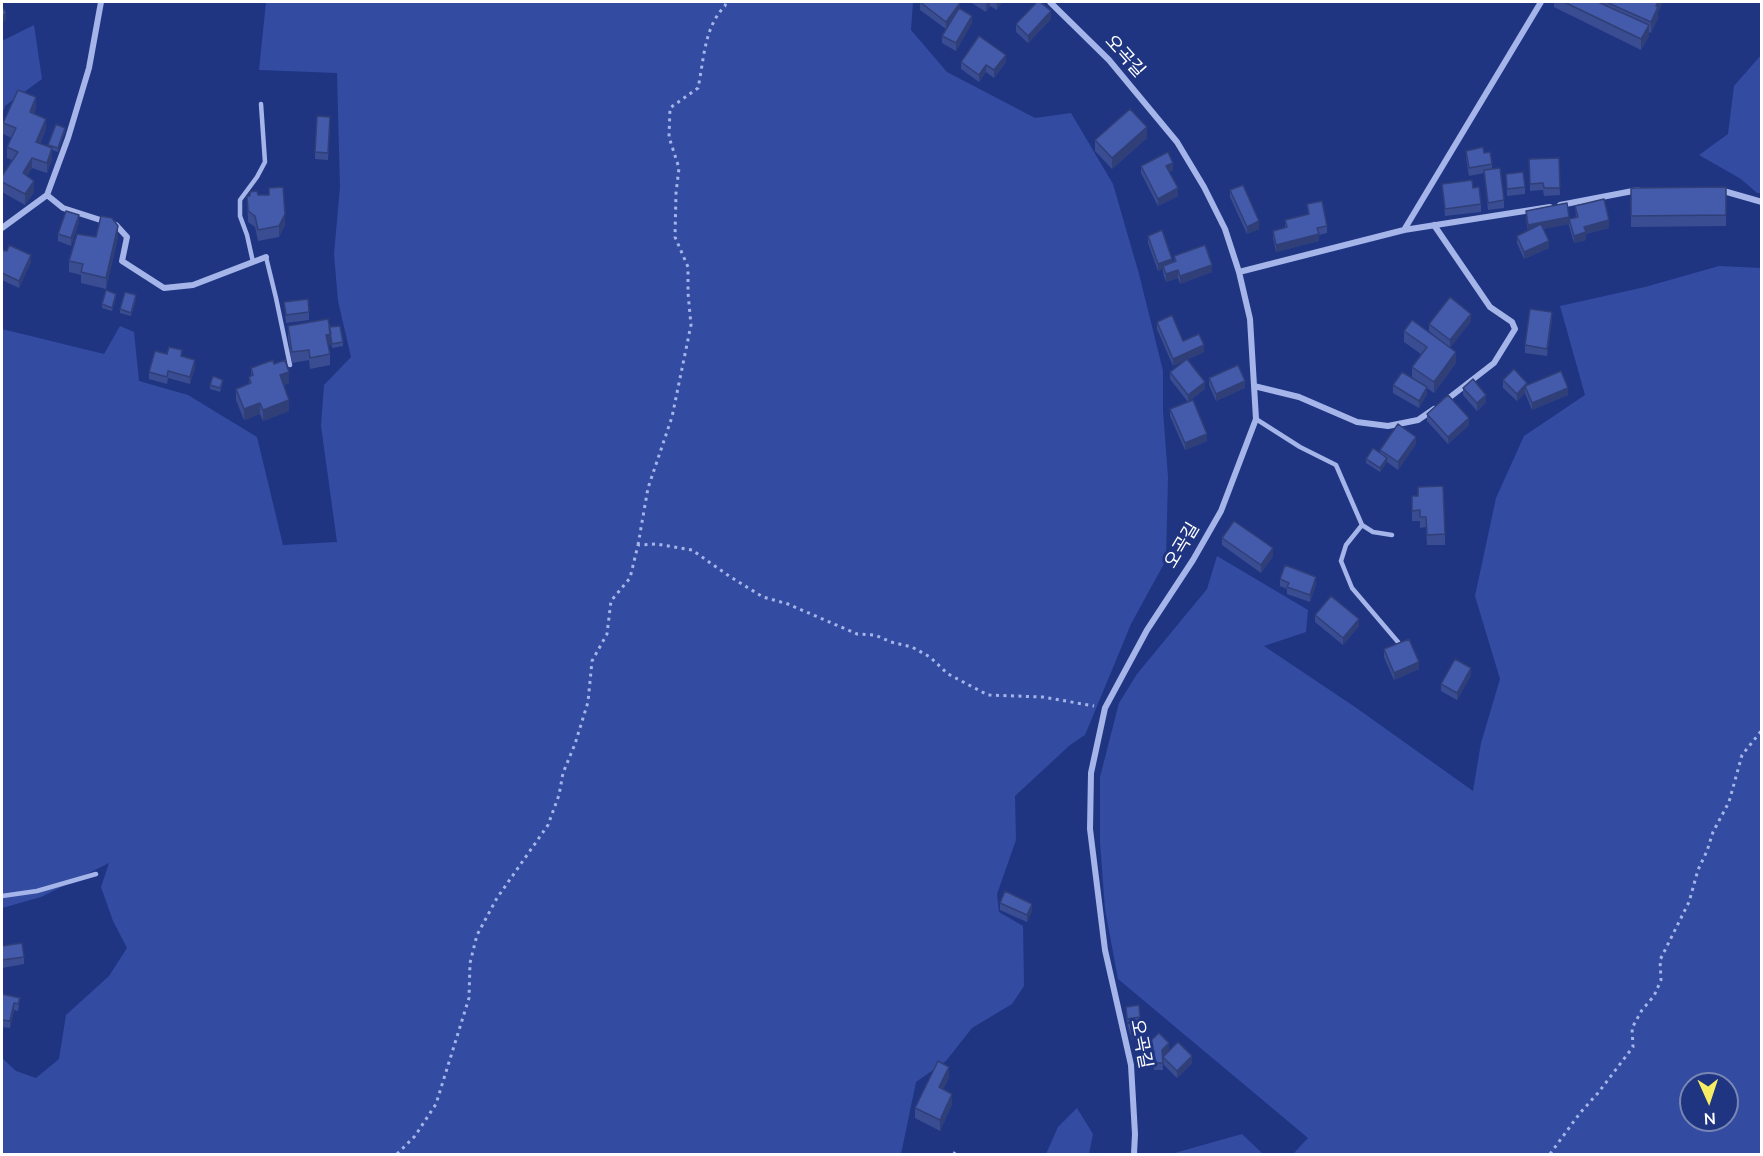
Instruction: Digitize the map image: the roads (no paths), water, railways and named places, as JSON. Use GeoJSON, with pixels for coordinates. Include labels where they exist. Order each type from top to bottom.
{"type":"FeatureCollection","features":[{"type":"Feature","properties":{"kind":"street"},"geometry":{"type":"LineString","coordinates":[[2,228],[47,195],[68,138],[89,68],[101,2]]}},
{"type":"Feature","properties":{"kind":"street","name":"오곡길"},"geometry":{"type":"LineString","coordinates":[[1050,2],[1109,60],[1177,141],[1204,187],[1225,230],[1239,272],[1250,319],[1256,419],[1221,510],[1193,560],[1147,630],[1105,708],[1091,773],[1090,829],[1105,950],[1131,1065],[1134,1155]]}},
{"type":"Feature","properties":{"kind":"street"},"geometry":{"type":"LineString","coordinates":[[1404,230],[1541,2]]}},
{"type":"Feature","properties":{"kind":"street"},"geometry":{"type":"LineString","coordinates":[[1239,272],[1404,230],[1648,190]]}},
{"type":"Feature","properties":{"kind":"street"},"geometry":{"type":"LineString","coordinates":[[1716,190],[1761,202]]}},
{"type":"Feature","properties":{"kind":"street"},"geometry":{"type":"LineString","coordinates":[[47,195],[63,208],[116,225],[127,237],[122,261],[164,288],[193,285],[266,257]]}},
{"type":"Feature","properties":{"kind":"street"},"geometry":{"type":"LineString","coordinates":[[1254,386],[1299,397],[1357,422],[1388,426],[1418,420],[1459,392],[1494,363],[1515,329],[1512,322],[1490,308],[1434,225]]}},
{"type":"Feature","properties":{"kind":"lane"},"geometry":{"type":"LineString","coordinates":[[253,262],[240,216],[240,200],[265,162],[261,104]]}},
{"type":"Feature","properties":{"kind":"lane"},"geometry":{"type":"LineString","coordinates":[[266,257],[290,365]]}},
{"type":"Feature","properties":{"kind":"lane"},"geometry":{"type":"LineString","coordinates":[[1256,419],[1300,447],[1336,465],[1362,525],[1373,532],[1392,535]]}},
{"type":"Feature","properties":{"kind":"lane"},"geometry":{"type":"LineString","coordinates":[[1362,525],[1346,545],[1341,561],[1352,588],[1398,642]]}},
{"type":"Feature","properties":{"kind":"lane"},"geometry":{"type":"LineString","coordinates":[[2,896],[37,891],[96,874]]}}]}
